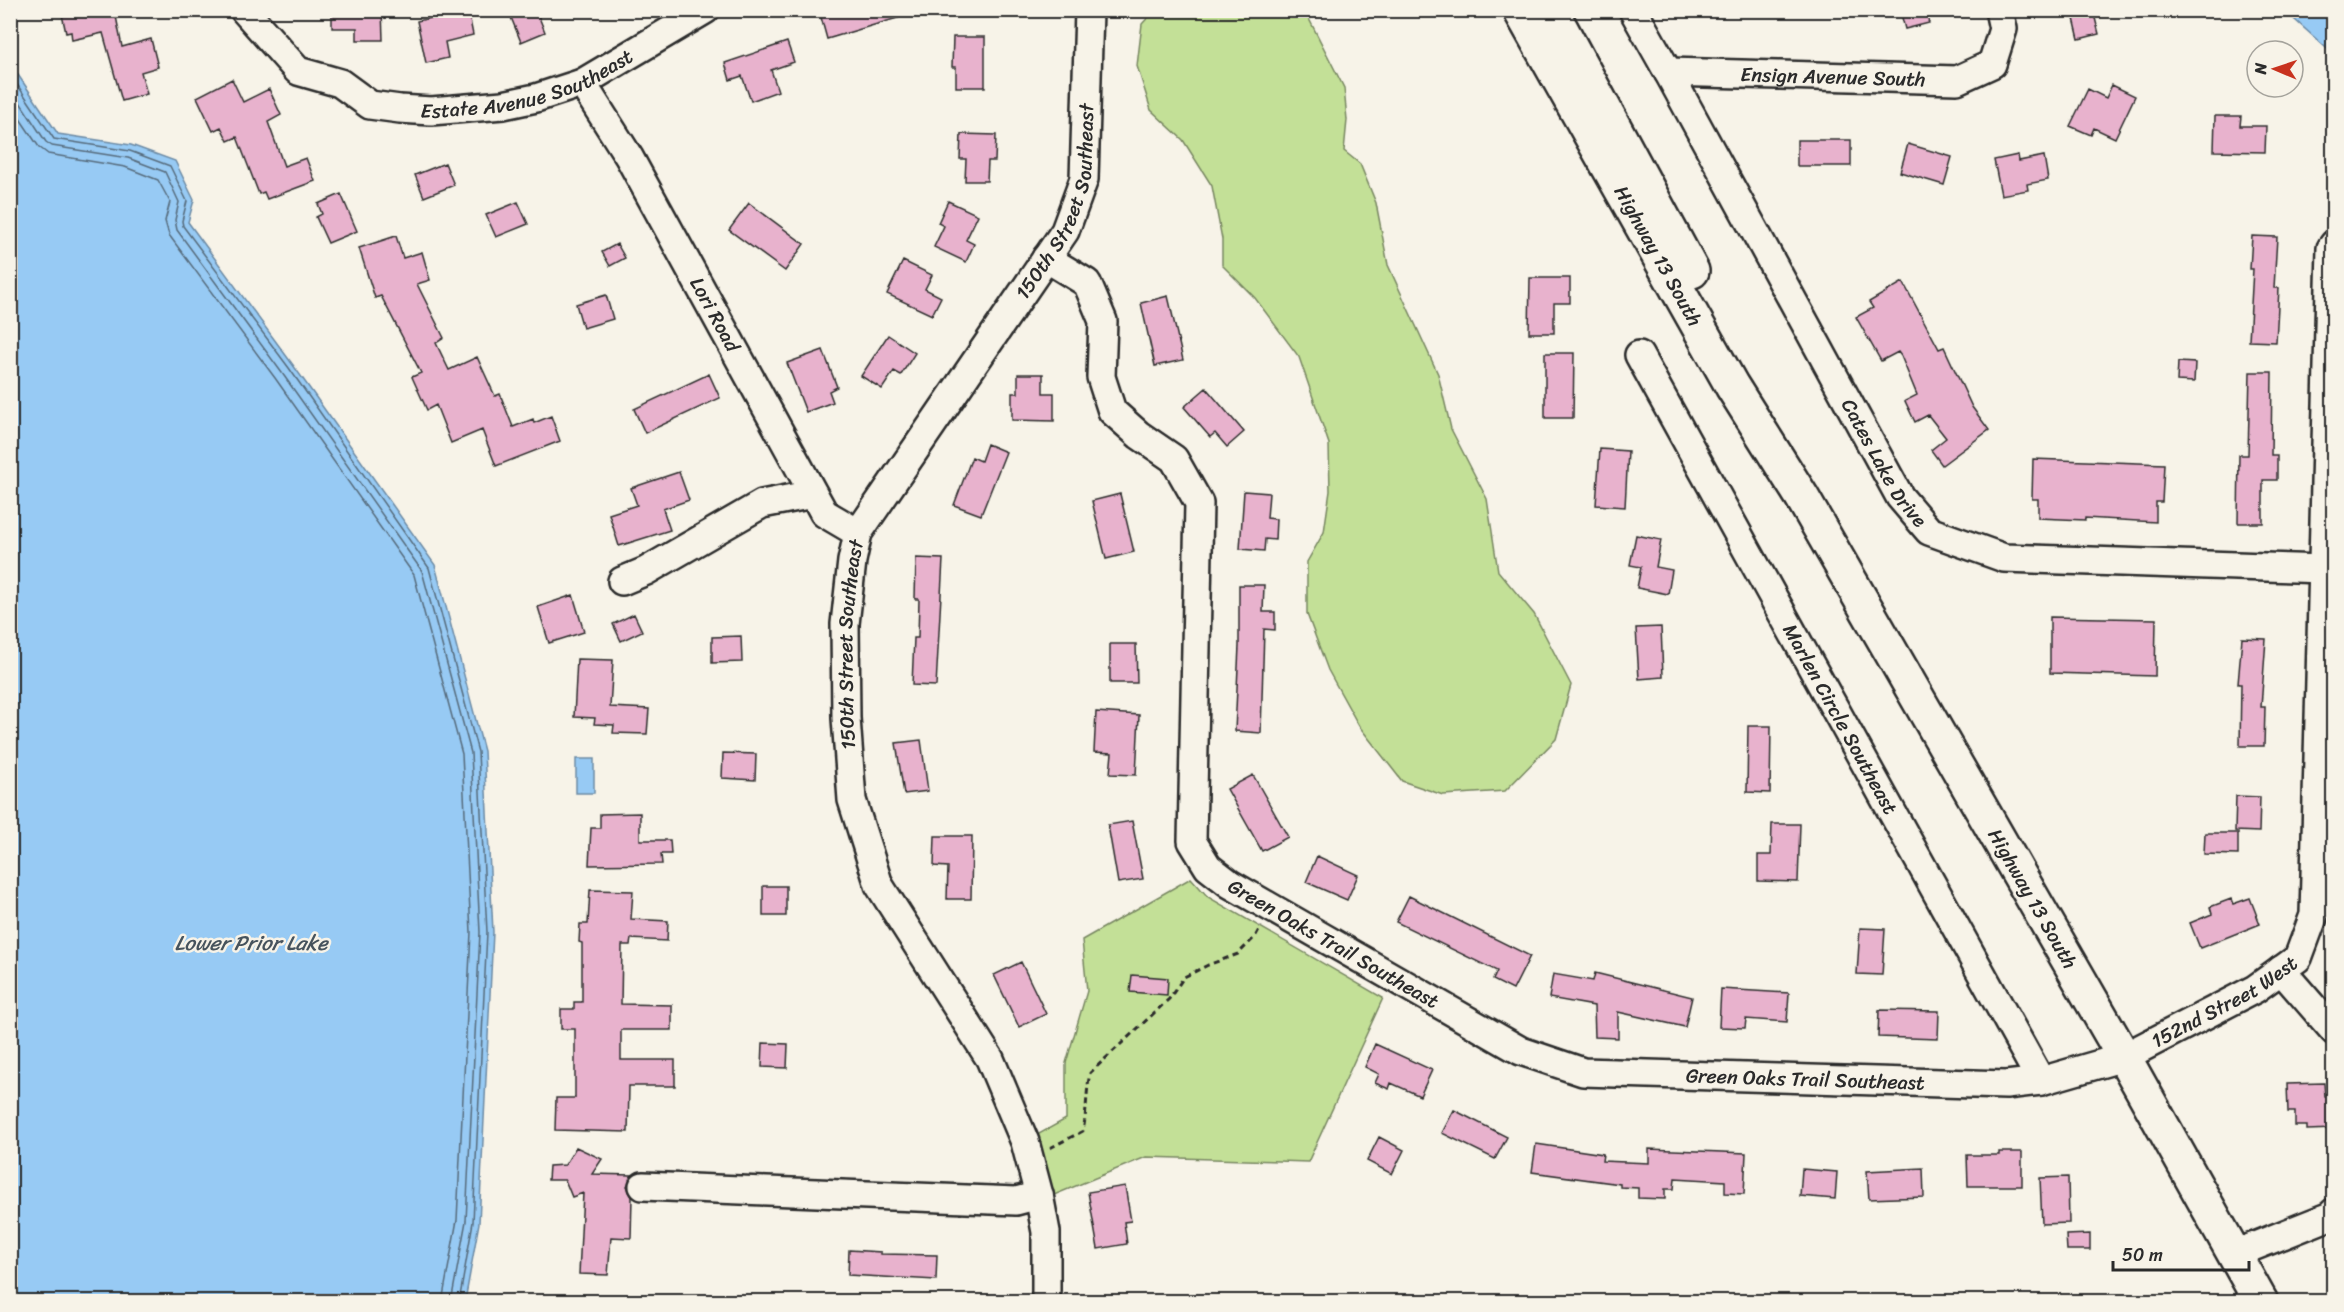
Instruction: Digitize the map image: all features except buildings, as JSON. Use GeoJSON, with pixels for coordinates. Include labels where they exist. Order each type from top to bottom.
{"type":"FeatureCollection","features":[{"type":"Feature","properties":{"kind":"main road","name":"Highway 13 South"},"geometry":{"type":"LineString","coordinates":[[1520,10],[1732,387],[1802,497],[2124,1057],[2261,1302]]}},
{"type":"Feature","properties":{"kind":"main road","name":"Highway 13 South"},"geometry":{"type":"LineString","coordinates":[[1551,10],[1749,379],[1802,497]]}},
{"type":"Feature","properties":{"kind":"street","name":"Estate Avenue Southeast"},"geometry":{"type":"LineString","coordinates":[[244,10],[298,71],[340,84],[370,105],[400,110],[431,111],[503,105],[536,98],[582,83],[705,10]]}},
{"type":"Feature","properties":{"kind":"street","name":"150th Street Southeast"},"geometry":{"type":"LineString","coordinates":[[1046,1302],[1046,1232],[1040,1195],[1029,1156],[990,1059],[879,885],[852,800],[846,718],[845,624],[852,561],[858,533],[1065,231],[1084,178],[1089,10]]}},
{"type":"Feature","properties":{"kind":"street","name":"Cates Lake Drive"},"geometry":{"type":"LineString","coordinates":[[1633,10],[1900,497],[1929,531],[2004,558],[2324,569]]}},
{"type":"Feature","properties":{"kind":"street","name":"Ensign Avenue South"},"geometry":{"type":"LineString","coordinates":[[1668,72],[1957,80],[1992,64],[2003,29],[1999,10]]}},
{"type":"Feature","properties":{"kind":"street","name":"Lori Road"},"geometry":{"type":"LineString","coordinates":[[582,83],[629,157],[824,513],[858,533]]}},
{"type":"Feature","properties":{"kind":"street","name":"152nd Street West"},"geometry":{"type":"LineString","coordinates":[[2124,1057],[2255,989],[2298,958],[2314,915],[2332,246]]}},
{"type":"Feature","properties":{"kind":"street","name":"Green Oaks Trail Southeast"},"geometry":{"type":"LineString","coordinates":[[1046,258],[1087,283],[1103,321],[1101,377],[1112,411],[1138,435],[1174,459],[1199,503],[1192,841],[1208,867],[1230,884],[1521,1051],[1583,1072],[2006,1085],[2041,1082],[2081,1068],[2124,1057]]}},
{"type":"Feature","properties":{"kind":"street","name":"Marlen Circle Southeast"},"geometry":{"type":"LineString","coordinates":[[1639,355],[2041,1082]]}},
{"type":"Feature","properties":{"kind":"street"},"geometry":{"type":"LineString","coordinates":[[622,582],[646,571],[762,504],[813,494]]}},
{"type":"Feature","properties":{"kind":"street"},"geometry":{"type":"LineString","coordinates":[[2281,970],[2334,1031]]}},
{"type":"Feature","properties":{"kind":"street"},"geometry":{"type":"LineString","coordinates":[[643,1186],[1016,1201],[1040,1195]]}},
{"type":"Feature","properties":{"kind":"street"},"geometry":{"type":"LineString","coordinates":[[2235,1254],[2332,1215]]}},
{"type":"Feature","properties":{"kind":"path"},"geometry":{"type":"LineString","coordinates":[[1029,1156],[1059,1145],[1083,1131],[1087,1111],[1086,1088],[1090,1072],[1169,999],[1184,977],[1238,954],[1255,937],[1272,909]]}},
{"type":"Feature","properties":{"kind":"green space"},"geometry":{"type":"Polygon","coordinates":[[[1154,11],[1305,11],[1344,88],[1347,120],[1344,151],[1360,164],[1376,203],[1388,265],[1438,374],[1451,429],[1487,499],[1498,571],[1534,614],[1571,685],[1556,739],[1505,791],[1443,795],[1402,781],[1359,726],[1328,670],[1307,614],[1307,562],[1324,532],[1330,491],[1329,444],[1299,357],[1255,298],[1222,265],[1222,239],[1212,186],[1183,140],[1151,110],[1137,66],[1142,24],[1154,11]]]}},
{"type":"Feature","properties":{"kind":"green space"},"geometry":{"type":"Polygon","coordinates":[[[1191,878],[1208,897],[1383,998],[1308,1162],[1146,1157],[1054,1195],[1037,1135],[1066,1119],[1066,1063],[1087,991],[1082,940],[1191,878]]]}},
{"type":"Feature","properties":{"kind":"water"},"geometry":{"type":"Polygon","coordinates":[[[2285,11],[2333,11],[2333,54],[2285,11]]]}},
{"type":"Feature","properties":{"kind":"water","name":"Lower Prior Lake"},"geometry":{"type":"Polygon","coordinates":[[[10,63],[58,134],[131,145],[175,161],[194,200],[188,222],[435,565],[484,751],[493,932],[479,1223],[465,1301],[11,1301],[10,63]]]}},
{"type":"Feature","properties":{"kind":"water"},"geometry":{"type":"Polygon","coordinates":[[[576,759],[594,759],[594,793],[576,793],[576,759]]]}}]}
